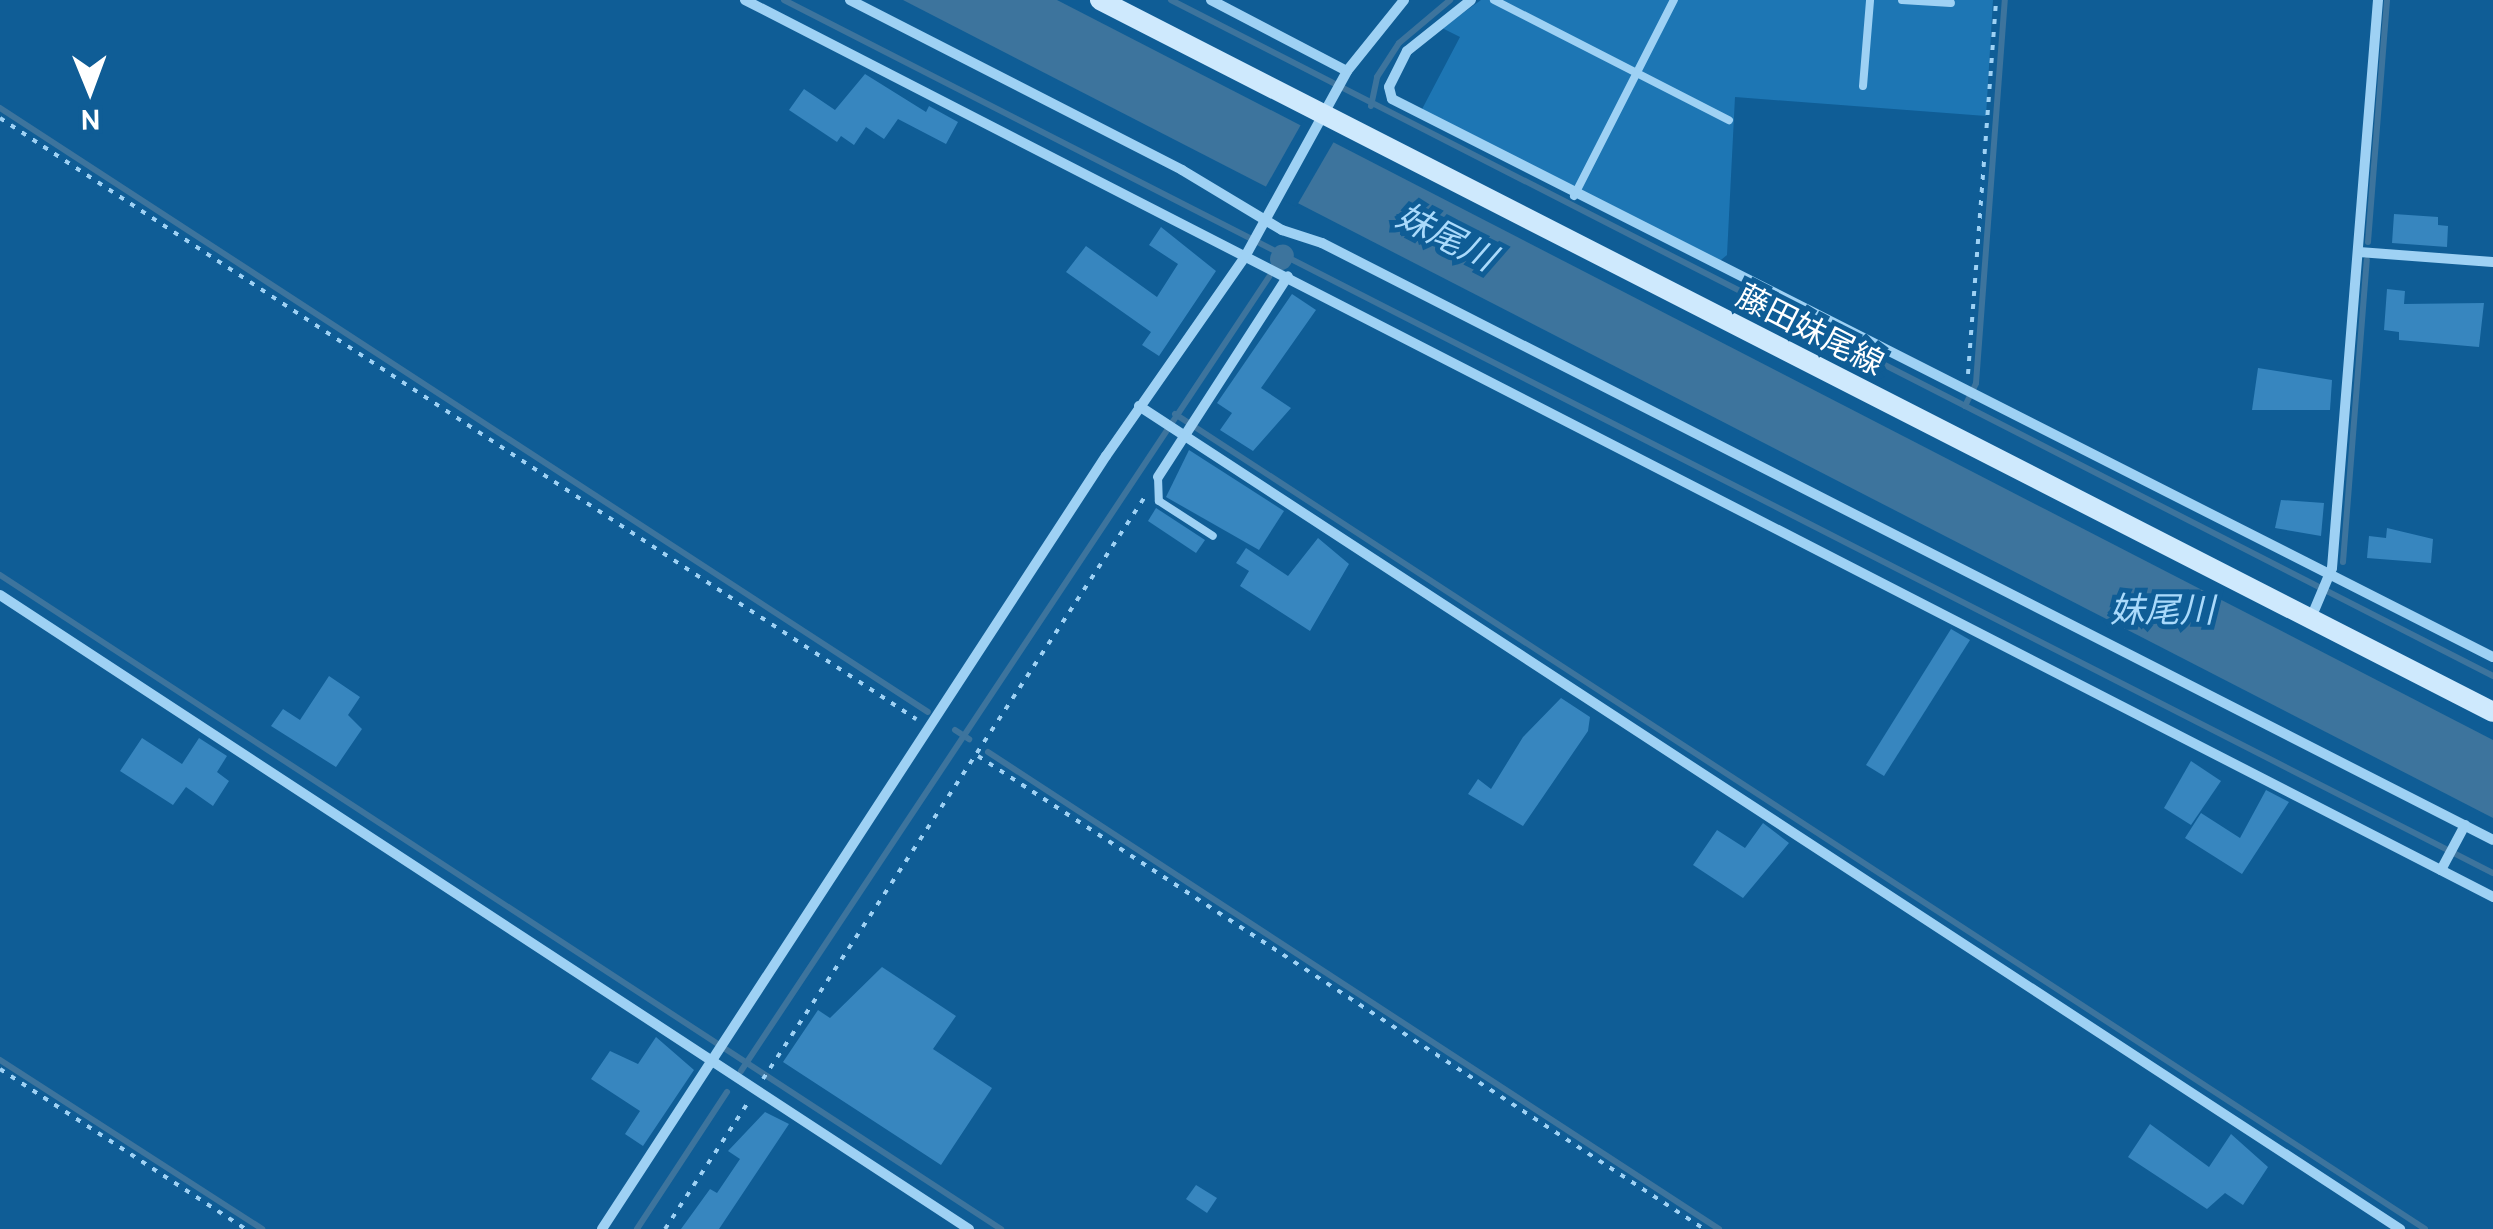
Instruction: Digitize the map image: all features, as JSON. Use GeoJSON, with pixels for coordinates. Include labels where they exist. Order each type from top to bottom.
{"type":"FeatureCollection","features":[{"type":"Feature","properties":{"kind":"main road","name":"藤田妹尾線"},"geometry":{"type":"LineString","coordinates":[[1100,0],[1326,110],[2493,712]]}},
{"type":"Feature","properties":{"kind":"street"},"geometry":{"type":"LineString","coordinates":[[745,0],[1251,246],[1288,276],[2493,896]]}},
{"type":"Feature","properties":{"kind":"street"},"geometry":{"type":"LineString","coordinates":[[850,0],[1265,220],[2493,840]]}},
{"type":"Feature","properties":{"kind":"street"},"geometry":{"type":"LineString","coordinates":[[602,1229],[1139,406],[1251,246],[1344,76],[1404,0]]}},
{"type":"Feature","properties":{"kind":"street"},"geometry":{"type":"LineString","coordinates":[[2311,618],[2329,579],[2378,0]]}},
{"type":"Feature","properties":{"kind":"street"},"geometry":{"type":"LineString","coordinates":[[1213,1],[1344,76]]}},
{"type":"Feature","properties":{"kind":"street"},"geometry":{"type":"LineString","coordinates":[[1462,2],[1407,51],[1389,87],[1392,100],[1574,196],[1968,390],[2329,579],[2493,657]]}},
{"type":"Feature","properties":{"kind":"street"},"geometry":{"type":"LineString","coordinates":[[2359,252],[2493,262]]}},
{"type":"Feature","properties":{"kind":"street"},"geometry":{"type":"LineString","coordinates":[[1158,477],[1184,428],[1288,276]]}},
{"type":"Feature","properties":{"kind":"street"},"geometry":{"type":"LineString","coordinates":[[1139,406],[1184,428],[2400,1229]]}},
{"type":"Feature","properties":{"kind":"street"},"geometry":{"type":"LineString","coordinates":[[0,595],[968,1229]]}},
{"type":"Feature","properties":{"kind":"street"},"geometry":{"type":"LineString","coordinates":[[2441,870],[2465,825]]}},
{"type":"Feature","properties":{"kind":"lane"},"geometry":{"type":"LineString","coordinates":[[1494,0],[1729,120]]}},
{"type":"Feature","properties":{"kind":"lane"},"geometry":{"type":"LineString","coordinates":[[1574,196],[1674,0]]}},
{"type":"Feature","properties":{"kind":"lane"},"geometry":{"type":"LineString","coordinates":[[1863,86],[1870,0]]}},
{"type":"Feature","properties":{"kind":"lane"},"geometry":{"type":"LineString","coordinates":[[1902,0],[1951,3]]}},
{"type":"Feature","properties":{"kind":"lane"},"geometry":{"type":"LineString","coordinates":[[1158,477],[1159,500],[1213,536]]}},
{"type":"Feature","properties":{"kind":"path"},"geometry":{"type":"LineString","coordinates":[[1968,390],[1996,0]]}},
{"type":"Feature","properties":{"kind":"path"},"geometry":{"type":"LineString","coordinates":[[0,118],[928,727]]}},
{"type":"Feature","properties":{"kind":"path"},"geometry":{"type":"LineString","coordinates":[[770,1070],[1158,477]]}},
{"type":"Feature","properties":{"kind":"path"},"geometry":{"type":"LineString","coordinates":[[978,756],[1704,1229]]}},
{"type":"Feature","properties":{"kind":"path"},"geometry":{"type":"LineString","coordinates":[[0,1069],[244,1229]]}},
{"type":"Feature","properties":{"kind":"path"},"geometry":{"type":"LineString","coordinates":[[665,1229],[756,1091]]}},
{"type":"Feature","properties":{"kind":"shaded area"},"geometry":{"type":"Polygon","coordinates":[[[1481,0],[1993,0],[1986,116],[1735,97],[1727,255],[1716,264],[1420,113],[1460,37],[1442,28],[1481,0]]]}},
{"type":"Feature","properties":{"kind":"water","name":"妹尾川"},"geometry":{"type":"Polygon","coordinates":[[[903,0],[1057,0],[2493,740],[2493,818],[903,0]]]}},
{"type":"Feature","properties":{"kind":"pier"},"geometry":{"type":"Polygon","coordinates":[[[1303,121],[1336,138],[1296,207],[1264,190],[1303,121]]]}},
{"type":"Feature","properties":{"kind":"building"},"geometry":{"type":"Polygon","coordinates":[[[865,74],[926,112],[929,106],[958,122],[946,144],[898,119],[884,139],[866,127],[854,145],[841,136],[837,142],[789,110],[804,89],[835,110],[865,74]]]}},
{"type":"Feature","properties":{"kind":"building"},"geometry":{"type":"Polygon","coordinates":[[[2394,214],[2438,217],[2438,225],[2448,226],[2447,247],[2392,243],[2394,214]]]}},
{"type":"Feature","properties":{"kind":"building"},"geometry":{"type":"Polygon","coordinates":[[[1161,227],[1216,271],[1159,356],[1142,345],[1151,332],[1066,272],[1086,246],[1157,297],[1178,264],[1149,245],[1161,227]]]}},
{"type":"Feature","properties":{"kind":"building"},"geometry":{"type":"Polygon","coordinates":[[[2387,289],[2405,291],[2404,304],[2484,303],[2479,347],[2399,340],[2399,332],[2384,330],[2387,289]]]}},
{"type":"Feature","properties":{"kind":"building"},"geometry":{"type":"Polygon","coordinates":[[[1292,294],[1316,310],[1261,388],[1291,408],[1253,451],[1220,430],[1232,413],[1217,403],[1292,294]]]}},
{"type":"Feature","properties":{"kind":"building"},"geometry":{"type":"Polygon","coordinates":[[[2258,368],[2332,380],[2330,410],[2252,410],[2258,368]]]}},
{"type":"Feature","properties":{"kind":"building"},"geometry":{"type":"Polygon","coordinates":[[[1189,450],[1284,511],[1259,550],[1166,497],[1189,450]]]}},
{"type":"Feature","properties":{"kind":"building"},"geometry":{"type":"Polygon","coordinates":[[[2281,500],[2324,503],[2321,536],[2275,528],[2281,500]]]}},
{"type":"Feature","properties":{"kind":"building"},"geometry":{"type":"Polygon","coordinates":[[[1156,508],[1205,540],[1196,553],[1148,521],[1156,508]]]}},
{"type":"Feature","properties":{"kind":"building"},"geometry":{"type":"Polygon","coordinates":[[[2387,528],[2433,539],[2431,563],[2367,558],[2369,536],[2386,538],[2387,528]]]}},
{"type":"Feature","properties":{"kind":"building"},"geometry":{"type":"Polygon","coordinates":[[[1318,538],[1349,564],[1310,631],[1240,586],[1249,571],[1236,563],[1246,548],[1288,576],[1318,538]]]}},
{"type":"Feature","properties":{"kind":"building"},"geometry":{"type":"Polygon","coordinates":[[[1951,629],[1970,640],[1884,776],[1866,765],[1951,629]]]}},
{"type":"Feature","properties":{"kind":"building"},"geometry":{"type":"Polygon","coordinates":[[[329,676],[360,697],[348,715],[362,729],[336,767],[271,726],[283,709],[300,720],[329,676]]]}},
{"type":"Feature","properties":{"kind":"building"},"geometry":{"type":"Polygon","coordinates":[[[1561,698],[1590,717],[1588,731],[1523,826],[1468,794],[1478,779],[1491,789],[1523,737],[1561,698]]]}},
{"type":"Feature","properties":{"kind":"building"},"geometry":{"type":"Polygon","coordinates":[[[142,738],[182,764],[199,738],[227,756],[217,772],[229,781],[213,806],[186,787],[173,805],[120,771],[142,738]]]}},
{"type":"Feature","properties":{"kind":"building"},"geometry":{"type":"Polygon","coordinates":[[[2191,761],[2221,781],[2191,825],[2164,808],[2191,761]]]}},
{"type":"Feature","properties":{"kind":"building"},"geometry":{"type":"Polygon","coordinates":[[[2266,790],[2289,802],[2242,874],[2185,838],[2201,813],[2240,838],[2266,790]]]}},
{"type":"Feature","properties":{"kind":"building"},"geometry":{"type":"Polygon","coordinates":[[[1763,823],[1789,843],[1743,898],[1693,865],[1717,830],[1745,848],[1763,823]]]}},
{"type":"Feature","properties":{"kind":"building"},"geometry":{"type":"Polygon","coordinates":[[[882,967],[956,1016],[933,1049],[992,1088],[941,1165],[783,1062],[818,1010],[830,1018],[882,967]]]}},
{"type":"Feature","properties":{"kind":"building"},"geometry":{"type":"Polygon","coordinates":[[[656,1037],[694,1070],[643,1146],[625,1134],[640,1111],[591,1079],[610,1051],[638,1064],[656,1037]]]}},
{"type":"Feature","properties":{"kind":"building"},"geometry":{"type":"Polygon","coordinates":[[[765,1112],[789,1124],[719,1229],[681,1229],[710,1189],[717,1193],[740,1159],[728,1151],[765,1112]]]}},
{"type":"Feature","properties":{"kind":"building"},"geometry":{"type":"Polygon","coordinates":[[[2150,1124],[2209,1167],[2231,1134],[2268,1167],[2243,1205],[2225,1193],[2207,1209],[2128,1157],[2150,1124]]]}},
{"type":"Feature","properties":{"kind":"building"},"geometry":{"type":"Polygon","coordinates":[[[1196,1185],[1217,1198],[1207,1213],[1186,1199],[1196,1185]]]}},
{"type":"Feature","properties":{"kind":"waterway"},"geometry":{"type":"LineString","coordinates":[[784,0],[2493,873]]}},
{"type":"Feature","properties":{"kind":"waterway"},"geometry":{"type":"LineString","coordinates":[[1171,0],[2493,676]]}},
{"type":"Feature","properties":{"kind":"waterway"},"geometry":{"type":"LineString","coordinates":[[1371,106],[1377,77],[1399,43],[1450,0]]}},
{"type":"Feature","properties":{"kind":"waterway"},"geometry":{"type":"LineString","coordinates":[[1965,406],[1976,383],[2005,0]]}},
{"type":"Feature","properties":{"kind":"waterway"},"geometry":{"type":"LineString","coordinates":[[2368,242],[2387,0]]}},
{"type":"Feature","properties":{"kind":"waterway"},"geometry":{"type":"LineString","coordinates":[[0,108],[928,712]]}},
{"type":"Feature","properties":{"kind":"waterway"},"geometry":{"type":"LineString","coordinates":[[1281,259],[1283,255]]}},
{"type":"Feature","properties":{"kind":"waterway"},"geometry":{"type":"LineString","coordinates":[[2343,562],[2367,260]]}},
{"type":"Feature","properties":{"kind":"waterway"},"geometry":{"type":"LineString","coordinates":[[741,1071],[1269,277]]}},
{"type":"Feature","properties":{"kind":"waterway"},"geometry":{"type":"LineString","coordinates":[[1175,414],[2425,1229]]}},
{"type":"Feature","properties":{"kind":"waterway"},"geometry":{"type":"LineString","coordinates":[[0,575],[1001,1229]]}},
{"type":"Feature","properties":{"kind":"waterway"},"geometry":{"type":"LineString","coordinates":[[955,730],[969,739]]}},
{"type":"Feature","properties":{"kind":"waterway"},"geometry":{"type":"LineString","coordinates":[[988,752],[1719,1229]]}},
{"type":"Feature","properties":{"kind":"waterway"},"geometry":{"type":"LineString","coordinates":[[0,1060],[262,1229]]}},
{"type":"Feature","properties":{"kind":"waterway"},"geometry":{"type":"LineString","coordinates":[[637,1229],[727,1092]]}}]}
